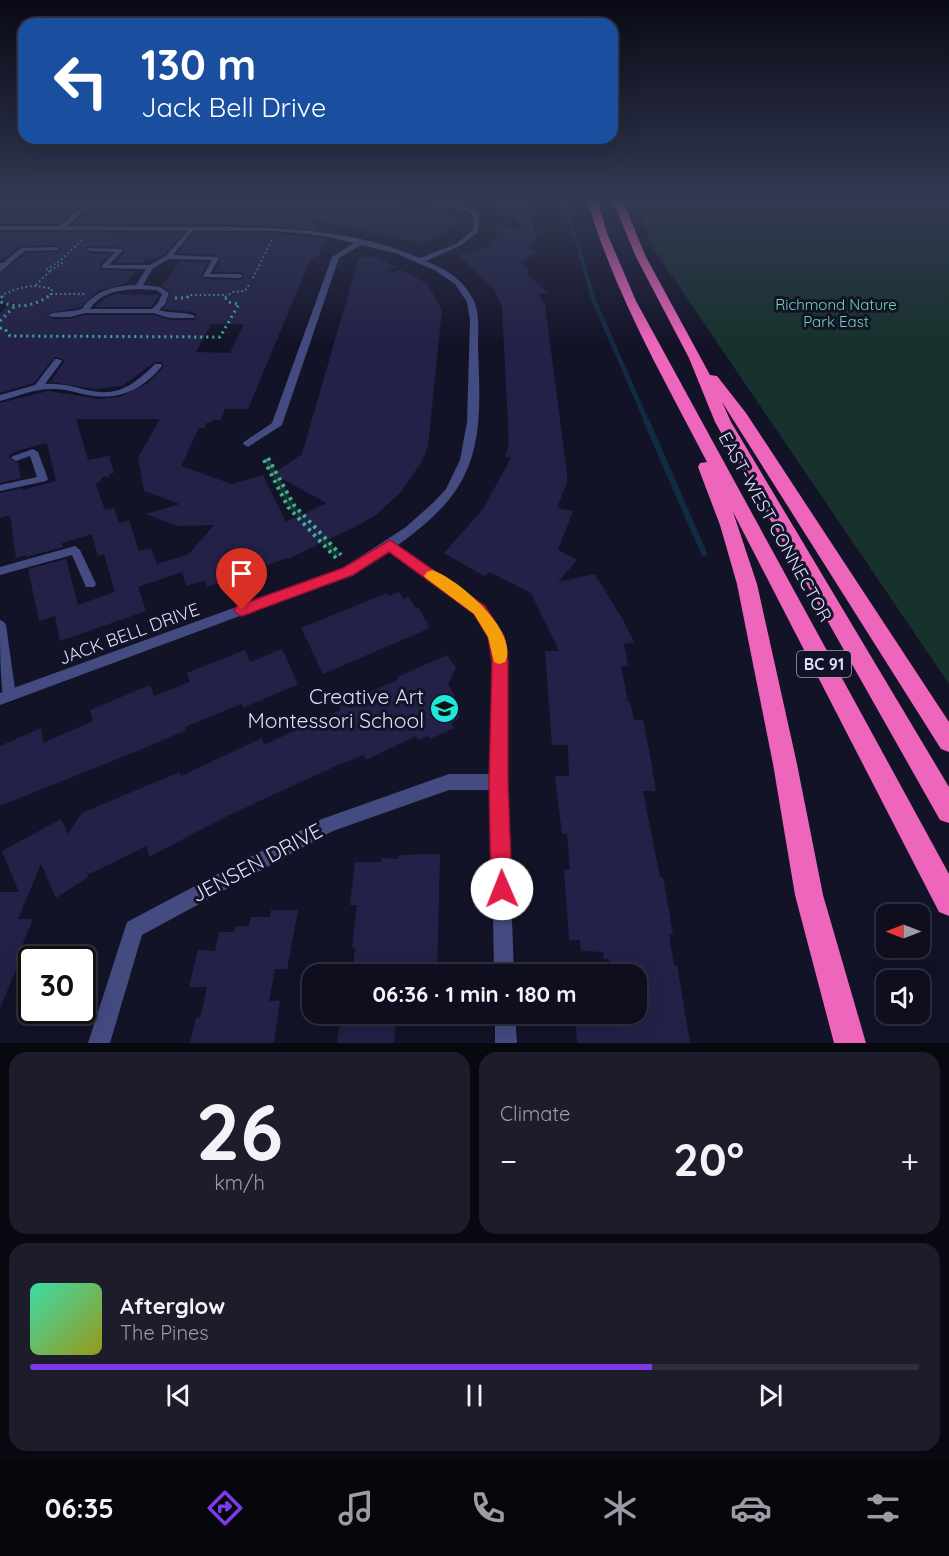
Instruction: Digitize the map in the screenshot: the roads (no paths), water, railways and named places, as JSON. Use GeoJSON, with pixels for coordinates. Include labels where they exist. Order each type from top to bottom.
{"type":"FeatureCollection","features":[{"type":"Feature","properties":{"kind":"highway","name":"EAST-WEST CONNECTOR"},"geometry":{"type":"LineString","coordinates":[[610,248],[630,301],[949,902]]}},
{"type":"Feature","properties":{"kind":"highway","name":"EAST-WEST CONNECTOR"},"geometry":{"type":"LineString","coordinates":[[637,248],[696,358],[723,422],[949,811]]}},
{"type":"Feature","properties":{"kind":"highway"},"geometry":{"type":"LineString","coordinates":[[696,358],[738,413],[949,742]]}},
{"type":"Feature","properties":{"kind":"highway"},"geometry":{"type":"LineString","coordinates":[[696,428],[705,464],[729,525],[747,584],[785,764],[809,896],[850,1043]]}},
{"type":"Feature","properties":{"kind":"highway"},"geometry":{"type":"LineString","coordinates":[[879,636],[949,718]]}},
{"type":"Feature","properties":{"kind":"street"},"geometry":{"type":"LineString","coordinates":[[248,444],[277,425],[336,256],[351,248]]}},
{"type":"Feature","properties":{"kind":"street","name":"JACK BELL DRIVE"},"geometry":{"type":"LineString","coordinates":[[5,697],[348,571],[390,545],[433,510],[459,476],[470,437],[474,320],[471,302],[458,282],[422,260],[380,248]]}},
{"type":"Feature","properties":{"kind":"street"},"geometry":{"type":"LineString","coordinates":[[422,260],[452,248]]}},
{"type":"Feature","properties":{"kind":"street"},"geometry":{"type":"LineString","coordinates":[[390,545],[480,610],[496,636],[500,661],[499,782],[504,964]]}},
{"type":"Feature","properties":{"kind":"street","name":"JENSEN DRIVE"},"geometry":{"type":"LineString","coordinates":[[99,1043],[134,929],[328,825],[449,782],[499,782]]}},
{"type":"Feature","properties":{"kind":"street"},"geometry":{"type":"LineString","coordinates":[[505,1024],[506,1043]]}},
{"type":"Feature","properties":{"kind":"lane"},"geometry":{"type":"LineString","coordinates":[[138,286],[152,267],[168,257],[176,248]]}},
{"type":"Feature","properties":{"kind":"lane"},"geometry":{"type":"LineString","coordinates":[[2,267],[23,249],[56,249]]}},
{"type":"Feature","properties":{"kind":"lane"},"geometry":{"type":"LineString","coordinates":[[90,249],[120,250],[97,274]]}},
{"type":"Feature","properties":{"kind":"lane"},"geometry":{"type":"LineString","coordinates":[[221,251],[206,276],[240,276]]}},
{"type":"Feature","properties":{"kind":"lane"},"geometry":{"type":"LineString","coordinates":[[168,257],[216,258]]}},
{"type":"Feature","properties":{"kind":"lane"},"geometry":{"type":"LineString","coordinates":[[104,267],[152,267]]}},
{"type":"Feature","properties":{"kind":"lane"},"geometry":{"type":"LineString","coordinates":[[85,310],[99,294],[118,288],[138,286],[163,290],[165,298],[154,311]]}},
{"type":"Feature","properties":{"kind":"lane"},"geometry":{"type":"LineString","coordinates":[[52,315],[70,315],[85,310],[154,311],[170,316],[191,316]]}},
{"type":"Feature","properties":{"kind":"lane"},"geometry":{"type":"LineString","coordinates":[[39,387],[58,361]]}},
{"type":"Feature","properties":{"kind":"lane"},"geometry":{"type":"LineString","coordinates":[[0,398],[39,387],[55,386],[100,394],[119,393],[138,387],[158,366]]}},
{"type":"Feature","properties":{"kind":"lane"},"geometry":{"type":"LineString","coordinates":[[0,488],[43,479],[33,452],[16,458]]}},
{"type":"Feature","properties":{"kind":"lane"},"geometry":{"type":"LineString","coordinates":[[0,571],[75,550],[90,584]]}},
{"type":"Feature","properties":{"kind":"lane"},"geometry":{"type":"LineString","coordinates":[[0,625],[5,697]]}},
{"type":"Feature","properties":{"kind":"waterway"},"geometry":{"type":"LineString","coordinates":[[578,248],[593,297]]}},
{"type":"Feature","properties":{"kind":"waterway"},"geometry":{"type":"LineString","coordinates":[[592,296],[647,422]]}},
{"type":"Feature","properties":{"kind":"waterway"},"geometry":{"type":"LineString","coordinates":[[646,420],[704,553]]}},
{"type":"Feature","properties":{"kind":"place","name":"Creative Art Montessori School"},"geometry":{"type":"Point","coordinates":[445,709]}},
{"type":"Feature","properties":{"kind":"park label","name":"Richmond Nature Park East"},"geometry":{"type":"Point","coordinates":[836,314]}}]}
